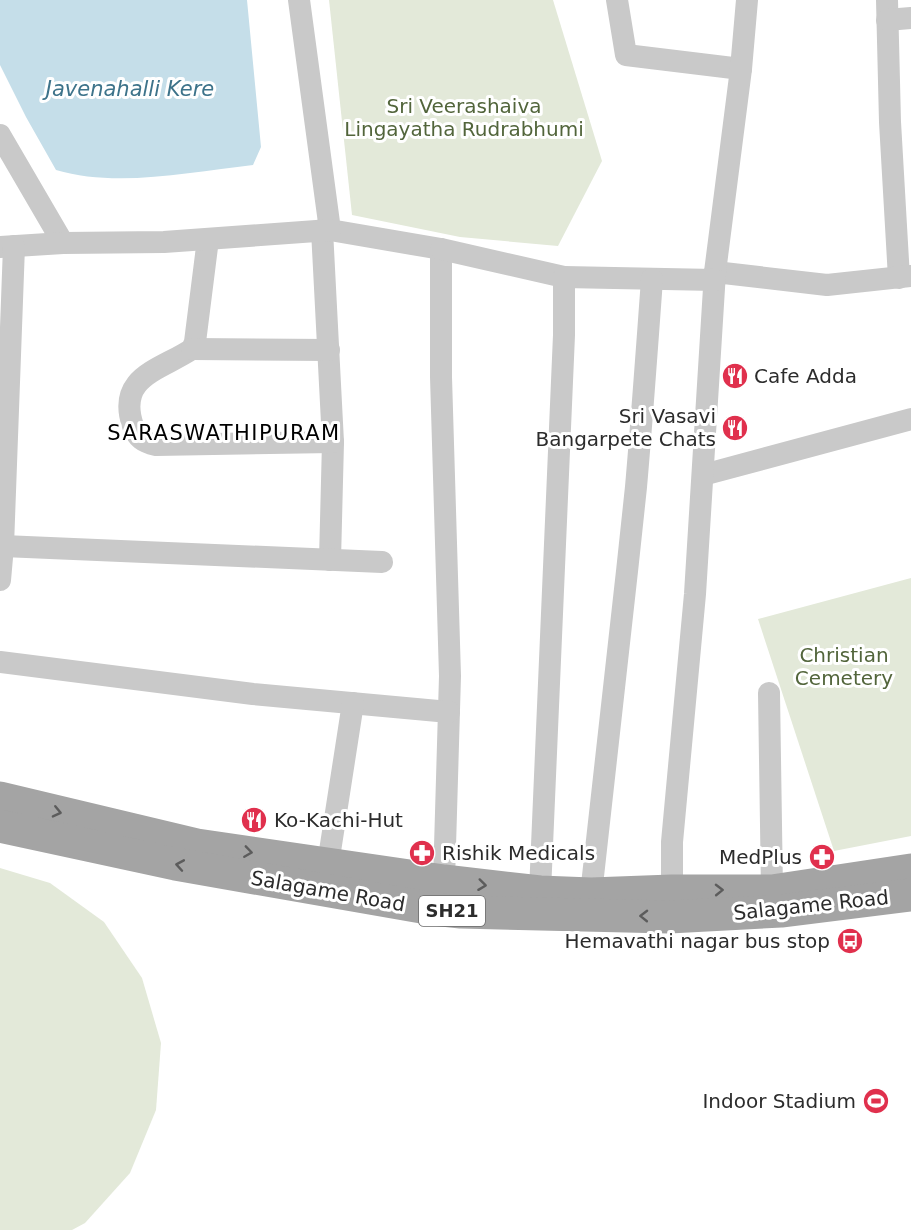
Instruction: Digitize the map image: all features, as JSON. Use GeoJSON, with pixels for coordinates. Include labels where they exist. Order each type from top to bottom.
{"type":"FeatureCollection","features":[{"type":"Feature","properties":{"kind":"main road"},"geometry":{"type":"LineString","coordinates":[[0,798],[197,845],[444,881],[540,892],[591,894],[772,891],[911,870]]}},
{"type":"Feature","properties":{"kind":"main road","name":"Salagame Road"},"geometry":{"type":"LineString","coordinates":[[0,826],[175,864],[461,912],[669,917],[781,911],[911,895]]}},
{"type":"Feature","properties":{"kind":"street"},"geometry":{"type":"LineString","coordinates":[[299,0],[326,230],[333,442],[330,560]]}},
{"type":"Feature","properties":{"kind":"street"},"geometry":{"type":"LineString","coordinates":[[617,0],[626,55],[741,69]]}},
{"type":"Feature","properties":{"kind":"street"},"geometry":{"type":"LineString","coordinates":[[672,891],[672,842],[696,594],[715,276],[741,69],[747,0]]}},
{"type":"Feature","properties":{"kind":"street"},"geometry":{"type":"LineString","coordinates":[[0,580],[3,546],[7,246],[164,242],[326,230],[441,249],[564,277],[652,279],[715,276],[827,285],[905,277],[890,122],[887,10],[911,18]]}},
{"type":"Feature","properties":{"kind":"street"},"geometry":{"type":"LineString","coordinates":[[0,135],[63,243]]}},
{"type":"Feature","properties":{"kind":"street"},"geometry":{"type":"LineString","coordinates":[[192,349],[195,342],[208,239]]}},
{"type":"Feature","properties":{"kind":"street"},"geometry":{"type":"LineString","coordinates":[[441,249],[441,377],[450,676],[444,881]]}},
{"type":"Feature","properties":{"kind":"street"},"geometry":{"type":"LineString","coordinates":[[540,892],[564,359],[564,277]]}},
{"type":"Feature","properties":{"kind":"street"},"geometry":{"type":"LineString","coordinates":[[591,894],[606,739],[617,662],[636,487],[652,279]]}},
{"type":"Feature","properties":{"kind":"street"},"geometry":{"type":"LineString","coordinates":[[329,350],[192,349],[145,374],[136,384],[131,397],[130,416],[136,435],[145,443],[156,445],[333,442]]}},
{"type":"Feature","properties":{"kind":"street"},"geometry":{"type":"LineString","coordinates":[[703,476],[911,419]]}},
{"type":"Feature","properties":{"kind":"street"},"geometry":{"type":"LineString","coordinates":[[3,546],[382,562]]}},
{"type":"Feature","properties":{"kind":"street"},"geometry":{"type":"LineString","coordinates":[[0,662],[253,694],[449,712]]}},
{"type":"Feature","properties":{"kind":"street"},"geometry":{"type":"LineString","coordinates":[[769,693],[772,891]]}},
{"type":"Feature","properties":{"kind":"street"},"geometry":{"type":"LineString","coordinates":[[328,864],[353,703]]}},
{"type":"Feature","properties":{"kind":"green space","name":"Sri Veerashaiva Lingayatha Rudrabhumi"},"geometry":{"type":"Polygon","coordinates":[[[329,0],[553,0],[602,161],[558,246],[460,237],[352,215],[329,0]]]}},
{"type":"Feature","properties":{"kind":"green space","name":"Christian Cemetery"},"geometry":{"type":"Polygon","coordinates":[[[911,578],[911,836],[834,851],[758,619],[911,578]]]}},
{"type":"Feature","properties":{"kind":"green space"},"geometry":{"type":"Polygon","coordinates":[[[0,868],[50,883],[104,922],[142,978],[161,1043],[156,1110],[130,1173],[85,1223],[72,1230],[0,1230],[0,868]]]}},
{"type":"Feature","properties":{"kind":"water","name":"Javenahalli Kere"},"geometry":{"type":"Polygon","coordinates":[[[0,0],[247,0],[261,147],[253,165],[128,178],[103,178],[56,170],[0,65],[0,0]]]}},
{"type":"Feature","properties":{"kind":"place","name":"Cafe Adda"},"geometry":{"type":"Point","coordinates":[735,376]}},
{"type":"Feature","properties":{"kind":"place","name":"Sri Vasavi Bangarpete Chats"},"geometry":{"type":"Point","coordinates":[735,428]}},
{"type":"Feature","properties":{"kind":"place","name":"Ko-Kachi-Hut"},"geometry":{"type":"Point","coordinates":[254,820]}},
{"type":"Feature","properties":{"kind":"place","name":"Rishik Medicals"},"geometry":{"type":"Point","coordinates":[422,853]}},
{"type":"Feature","properties":{"kind":"place","name":"MedPlus"},"geometry":{"type":"Point","coordinates":[822,857]}},
{"type":"Feature","properties":{"kind":"place","name":"Hemavathi nagar bus stop"},"geometry":{"type":"Point","coordinates":[850,941]}},
{"type":"Feature","properties":{"kind":"place","name":"Indoor Stadium"},"geometry":{"type":"Point","coordinates":[876,1101]}},
{"type":"Feature","properties":{"kind":"district","name":"SARASWATHIPURAM"},"geometry":{"type":"Point","coordinates":[224,433]}}]}
